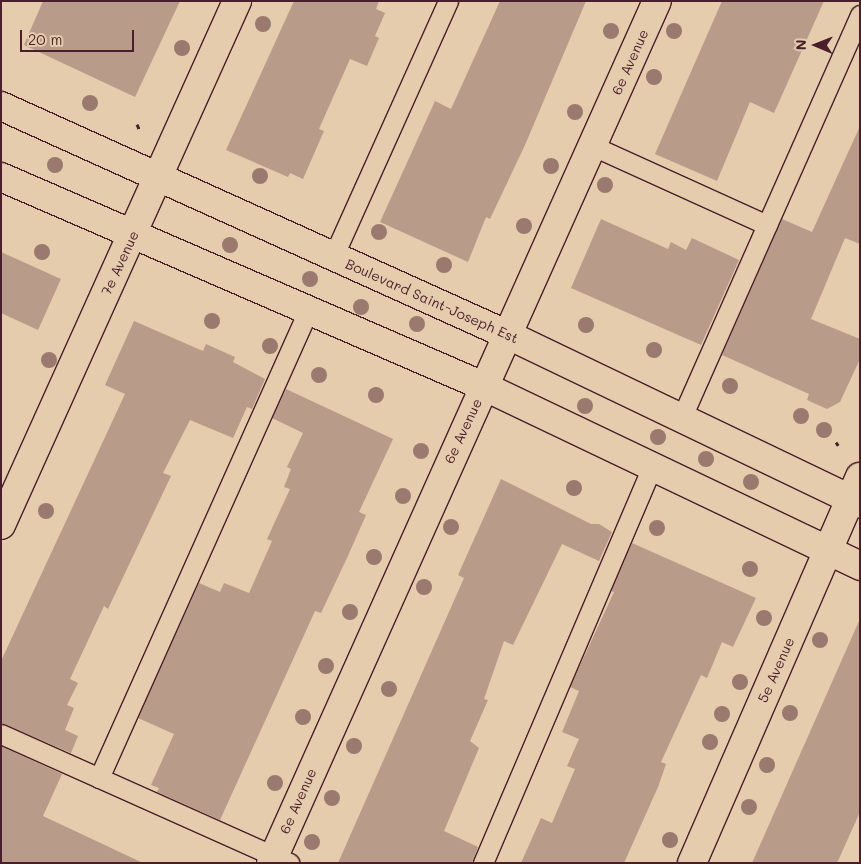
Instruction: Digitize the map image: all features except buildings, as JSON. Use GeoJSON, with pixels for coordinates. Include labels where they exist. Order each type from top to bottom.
{"type":"FeatureCollection","features":[{"type":"Feature","properties":{"kind":"street","name":"7e Avenue"},"geometry":{"type":"LineString","coordinates":[[1,525],[237,1]]}},
{"type":"Feature","properties":{"kind":"street","name":"6e Avenue"},"geometry":{"type":"LineString","coordinates":[[278,861],[484,386],[657,1]]}},
{"type":"Feature","properties":{"kind":"street","name":"Boulevard Saint-Joseph Est"},"geometry":{"type":"LineString","coordinates":[[1,106],[508,335],[681,419],[856,493]]}},
{"type":"Feature","properties":{"kind":"street"},"geometry":{"type":"LineString","coordinates":[[1,177],[132,236],[484,386],[828,553],[860,566]]}},
{"type":"Feature","properties":{"kind":"street","name":"5e Avenue"},"geometry":{"type":"LineString","coordinates":[[692,863],[856,493]]}},
{"type":"Feature","properties":{"kind":"lane"},"geometry":{"type":"LineString","coordinates":[[333,256],[448,1]]}},
{"type":"Feature","properties":{"kind":"lane"},"geometry":{"type":"LineString","coordinates":[[681,419],[860,14]]}},
{"type":"Feature","properties":{"kind":"lane"},"geometry":{"type":"LineString","coordinates":[[593,146],[767,225]]}},
{"type":"Feature","properties":{"kind":"lane"},"geometry":{"type":"LineString","coordinates":[[99,778],[308,311]]}},
{"type":"Feature","properties":{"kind":"lane"},"geometry":{"type":"LineString","coordinates":[[483,863],[652,467]]}},
{"type":"Feature","properties":{"kind":"lane"},"geometry":{"type":"LineString","coordinates":[[1,734],[278,861]]}},
{"type":"Feature","properties":{"kind":"path"},"geometry":{"type":"LineString","coordinates":[[137,124],[140,132]]}}]}
